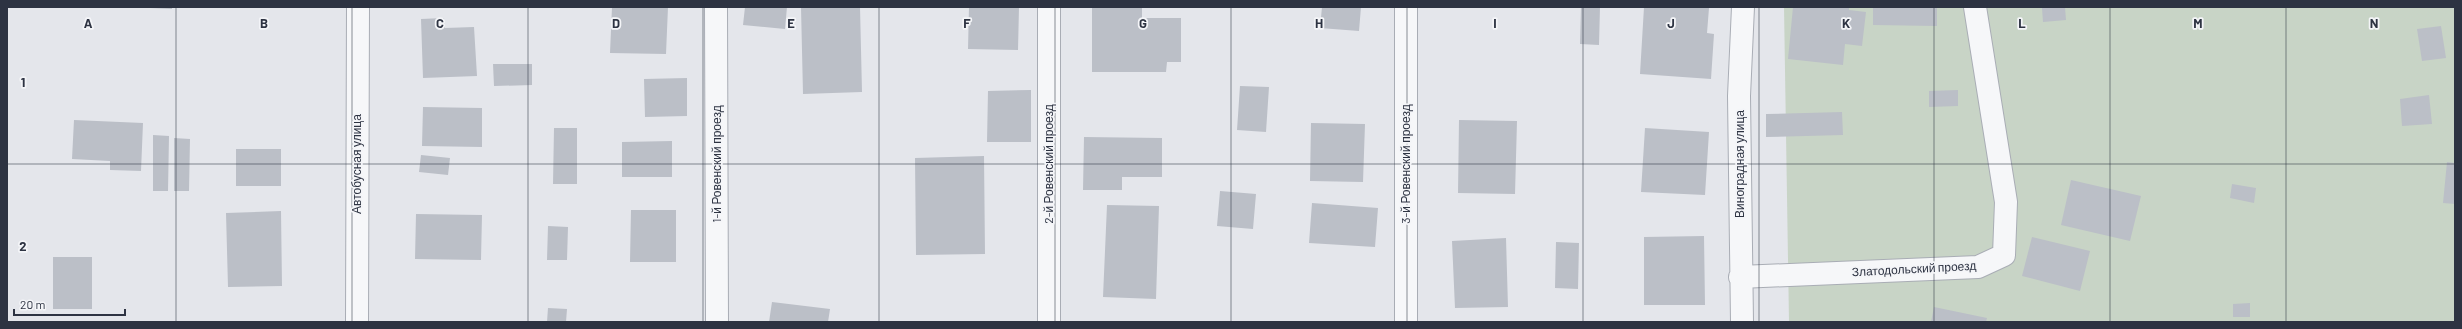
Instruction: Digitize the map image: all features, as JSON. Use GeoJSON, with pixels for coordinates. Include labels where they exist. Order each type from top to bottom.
{"type":"FeatureCollection","features":[{"type":"Feature","properties":{"kind":"street","name":"Автобусная улица"},"geometry":{"type":"LineString","coordinates":[[356,322],[358,7]]}},
{"type":"Feature","properties":{"kind":"street","name":"1-й Ровенский проезд"},"geometry":{"type":"LineString","coordinates":[[716,7],[717,322]]}},
{"type":"Feature","properties":{"kind":"street","name":"2-й Ровенский проезд"},"geometry":{"type":"LineString","coordinates":[[1049,7],[1049,322]]}},
{"type":"Feature","properties":{"kind":"street","name":"3-й Ровенский проезд"},"geometry":{"type":"LineString","coordinates":[[1406,7],[1406,322]]}},
{"type":"Feature","properties":{"kind":"street","name":"Виноградная улица"},"geometry":{"type":"LineString","coordinates":[[1742,322],[1740,277],[1739,96],[1743,7]]}},
{"type":"Feature","properties":{"kind":"street","name":"Златодольский проезд"},"geometry":{"type":"LineString","coordinates":[[1740,277],[1978,268],[2004,255],[2006,202],[1975,7]]}},
{"type":"Feature","properties":{"kind":"green space"},"geometry":{"type":"Polygon","coordinates":[[[1784,7],[2455,7],[2455,322],[1789,322],[1784,7]]]}},
{"type":"Feature","properties":{"kind":"building"},"geometry":{"type":"Polygon","coordinates":[[[172,7],[172,9],[150,8],[172,7]]]}},
{"type":"Feature","properties":{"kind":"building"},"geometry":{"type":"Polygon","coordinates":[[[612,7],[668,7],[666,54],[610,53],[612,7]]]}},
{"type":"Feature","properties":{"kind":"building"},"geometry":{"type":"Polygon","coordinates":[[[745,7],[787,7],[785,29],[743,25],[745,7]]]}},
{"type":"Feature","properties":{"kind":"building"},"geometry":{"type":"Polygon","coordinates":[[[801,7],[860,7],[862,92],[803,94],[801,7]]]}},
{"type":"Feature","properties":{"kind":"building"},"geometry":{"type":"Polygon","coordinates":[[[969,7],[1019,7],[1018,50],[968,49],[969,7]]]}},
{"type":"Feature","properties":{"kind":"building"},"geometry":{"type":"Polygon","coordinates":[[[1092,7],[1142,7],[1142,18],[1181,18],[1181,62],[1167,62],[1166,72],[1092,72],[1092,7]]]}},
{"type":"Feature","properties":{"kind":"building"},"geometry":{"type":"Polygon","coordinates":[[[1322,7],[1361,7],[1359,31],[1320,28],[1322,7]]]}},
{"type":"Feature","properties":{"kind":"building"},"geometry":{"type":"Polygon","coordinates":[[[1581,7],[1600,7],[1599,45],[1580,44],[1581,7]]]}},
{"type":"Feature","properties":{"kind":"building"},"geometry":{"type":"Polygon","coordinates":[[[1644,7],[1709,8],[1707,33],[1714,34],[1711,79],[1640,74],[1644,7]]]}},
{"type":"Feature","properties":{"kind":"building"},"geometry":{"type":"Polygon","coordinates":[[[1793,7],[1849,7],[1849,10],[1866,12],[1862,46],[1845,44],[1843,65],[1788,59],[1793,7]]]}},
{"type":"Feature","properties":{"kind":"building"},"geometry":{"type":"Polygon","coordinates":[[[1873,7],[1937,7],[1937,26],[1873,25],[1873,7]]]}},
{"type":"Feature","properties":{"kind":"building"},"geometry":{"type":"Polygon","coordinates":[[[2065,7],[2066,20],[2043,22],[2042,8],[2065,7]]]}},
{"type":"Feature","properties":{"kind":"building"},"geometry":{"type":"Polygon","coordinates":[[[444,18],[445,28],[474,27],[477,76],[423,78],[421,19],[444,18]]]}},
{"type":"Feature","properties":{"kind":"building"},"geometry":{"type":"Polygon","coordinates":[[[2441,26],[2446,58],[2422,61],[2417,29],[2441,26]]]}},
{"type":"Feature","properties":{"kind":"building"},"geometry":{"type":"Polygon","coordinates":[[[493,64],[532,64],[532,85],[494,86],[493,64]]]}},
{"type":"Feature","properties":{"kind":"building"},"geometry":{"type":"Polygon","coordinates":[[[687,78],[687,116],[645,117],[644,79],[687,78]]]}},
{"type":"Feature","properties":{"kind":"building"},"geometry":{"type":"Polygon","coordinates":[[[1240,86],[1269,87],[1266,132],[1237,130],[1240,86]]]}},
{"type":"Feature","properties":{"kind":"building"},"geometry":{"type":"Polygon","coordinates":[[[1031,90],[1031,142],[987,142],[988,91],[1031,90]]]}},
{"type":"Feature","properties":{"kind":"building"},"geometry":{"type":"Polygon","coordinates":[[[1958,90],[1958,106],[1929,107],[1929,91],[1958,90]]]}},
{"type":"Feature","properties":{"kind":"building"},"geometry":{"type":"Polygon","coordinates":[[[2429,95],[2432,124],[2402,126],[2400,99],[2429,95]]]}},
{"type":"Feature","properties":{"kind":"building"},"geometry":{"type":"Polygon","coordinates":[[[423,107],[482,108],[482,147],[422,146],[423,107]]]}},
{"type":"Feature","properties":{"kind":"building"},"geometry":{"type":"Polygon","coordinates":[[[1842,112],[1843,135],[1766,137],[1766,114],[1842,112]]]}},
{"type":"Feature","properties":{"kind":"building"},"geometry":{"type":"Polygon","coordinates":[[[74,120],[143,123],[141,171],[110,170],[110,161],[72,159],[74,120]]]}},
{"type":"Feature","properties":{"kind":"building"},"geometry":{"type":"Polygon","coordinates":[[[1459,120],[1517,121],[1515,194],[1458,193],[1459,120]]]}},
{"type":"Feature","properties":{"kind":"building"},"geometry":{"type":"Polygon","coordinates":[[[1311,123],[1365,124],[1363,182],[1310,181],[1311,123]]]}},
{"type":"Feature","properties":{"kind":"building"},"geometry":{"type":"Polygon","coordinates":[[[554,128],[577,128],[577,184],[553,184],[554,128]]]}},
{"type":"Feature","properties":{"kind":"building"},"geometry":{"type":"Polygon","coordinates":[[[1645,128],[1709,132],[1705,195],[1641,192],[1645,128]]]}},
{"type":"Feature","properties":{"kind":"building"},"geometry":{"type":"Polygon","coordinates":[[[153,135],[169,136],[168,191],[153,191],[153,135]]]}},
{"type":"Feature","properties":{"kind":"building"},"geometry":{"type":"Polygon","coordinates":[[[1084,137],[1162,138],[1162,177],[1122,177],[1122,190],[1083,190],[1084,137]]]}},
{"type":"Feature","properties":{"kind":"building"},"geometry":{"type":"Polygon","coordinates":[[[174,138],[190,139],[189,191],[174,191],[174,138]]]}},
{"type":"Feature","properties":{"kind":"building"},"geometry":{"type":"Polygon","coordinates":[[[672,141],[672,177],[622,177],[622,142],[672,141]]]}},
{"type":"Feature","properties":{"kind":"building"},"geometry":{"type":"Polygon","coordinates":[[[236,149],[281,149],[281,186],[236,186],[236,149]]]}},
{"type":"Feature","properties":{"kind":"building"},"geometry":{"type":"Polygon","coordinates":[[[421,155],[450,158],[448,175],[419,172],[421,155]]]}},
{"type":"Feature","properties":{"kind":"building"},"geometry":{"type":"Polygon","coordinates":[[[984,156],[985,254],[916,255],[915,158],[984,156]]]}},
{"type":"Feature","properties":{"kind":"building"},"geometry":{"type":"Polygon","coordinates":[[[2447,162],[2455,163],[2455,204],[2443,203],[2447,162]]]}},
{"type":"Feature","properties":{"kind":"building"},"geometry":{"type":"Polygon","coordinates":[[[2071,180],[2141,196],[2130,241],[2061,225],[2071,180]]]}},
{"type":"Feature","properties":{"kind":"building"},"geometry":{"type":"Polygon","coordinates":[[[2232,184],[2256,188],[2254,203],[2230,198],[2232,184]]]}},
{"type":"Feature","properties":{"kind":"building"},"geometry":{"type":"Polygon","coordinates":[[[1220,191],[1256,194],[1253,229],[1217,226],[1220,191]]]}},
{"type":"Feature","properties":{"kind":"building"},"geometry":{"type":"Polygon","coordinates":[[[1312,203],[1378,208],[1375,247],[1309,243],[1312,203]]]}},
{"type":"Feature","properties":{"kind":"building"},"geometry":{"type":"Polygon","coordinates":[[[1107,205],[1159,206],[1156,299],[1103,297],[1107,205]]]}},
{"type":"Feature","properties":{"kind":"building"},"geometry":{"type":"Polygon","coordinates":[[[631,210],[676,210],[676,262],[630,262],[631,210]]]}},
{"type":"Feature","properties":{"kind":"building"},"geometry":{"type":"Polygon","coordinates":[[[281,211],[282,286],[228,287],[226,213],[281,211]]]}},
{"type":"Feature","properties":{"kind":"building"},"geometry":{"type":"Polygon","coordinates":[[[416,214],[482,215],[481,260],[415,259],[416,214]]]}},
{"type":"Feature","properties":{"kind":"building"},"geometry":{"type":"Polygon","coordinates":[[[548,226],[568,227],[567,260],[547,260],[548,226]]]}},
{"type":"Feature","properties":{"kind":"building"},"geometry":{"type":"Polygon","coordinates":[[[1704,236],[1705,305],[1644,305],[1644,237],[1704,236]]]}},
{"type":"Feature","properties":{"kind":"building"},"geometry":{"type":"Polygon","coordinates":[[[2032,237],[2090,251],[2080,291],[2022,276],[2032,237]]]}},
{"type":"Feature","properties":{"kind":"building"},"geometry":{"type":"Polygon","coordinates":[[[1506,238],[1508,307],[1455,308],[1452,241],[1506,238]]]}},
{"type":"Feature","properties":{"kind":"building"},"geometry":{"type":"Polygon","coordinates":[[[1556,242],[1579,243],[1578,289],[1555,288],[1556,242]]]}},
{"type":"Feature","properties":{"kind":"building"},"geometry":{"type":"Polygon","coordinates":[[[53,257],[92,257],[92,309],[53,309],[53,257]]]}},
{"type":"Feature","properties":{"kind":"building"},"geometry":{"type":"Polygon","coordinates":[[[772,302],[830,309],[828,322],[769,322],[772,302]]]}},
{"type":"Feature","properties":{"kind":"building"},"geometry":{"type":"Polygon","coordinates":[[[2250,303],[2250,317],[2233,317],[2233,304],[2250,303]]]}},
{"type":"Feature","properties":{"kind":"building"},"geometry":{"type":"Polygon","coordinates":[[[1934,307],[1987,318],[1986,322],[1931,322],[1934,307]]]}},
{"type":"Feature","properties":{"kind":"building"},"geometry":{"type":"Polygon","coordinates":[[[548,308],[567,309],[566,322],[547,322],[548,308]]]}}]}
